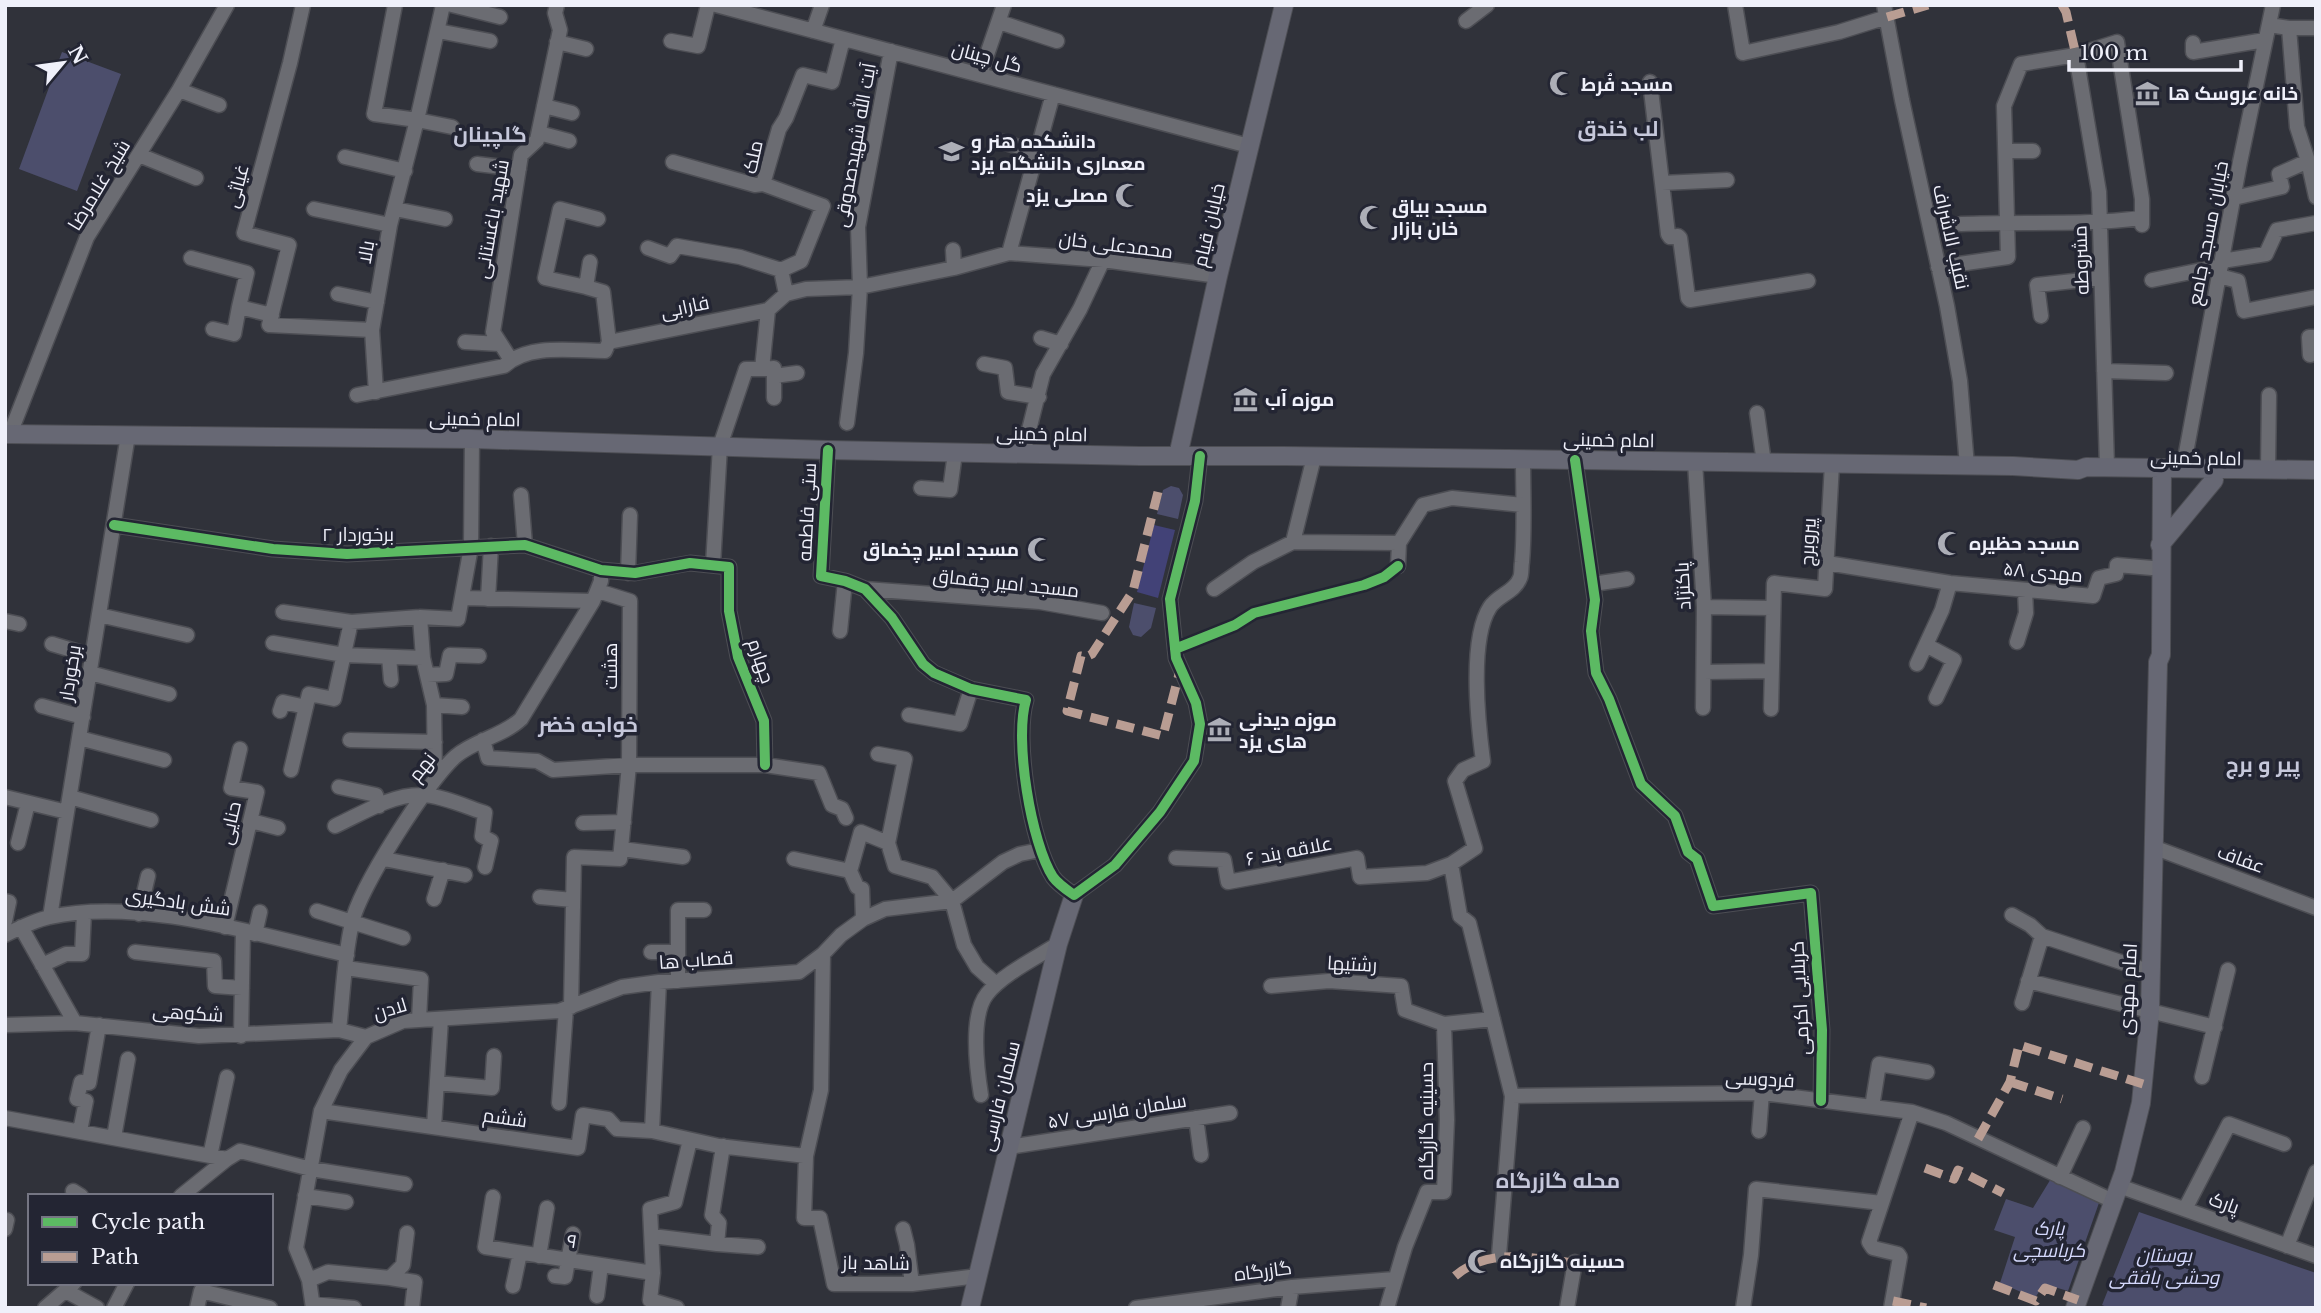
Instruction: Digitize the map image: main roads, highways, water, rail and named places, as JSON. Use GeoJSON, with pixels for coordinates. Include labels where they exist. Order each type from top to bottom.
{"type":"FeatureCollection","features":[{"type":"Feature","properties":{"kind":"main road","name":"خیابان قیام"},"geometry":{"type":"LineString","coordinates":[[1178,456],[1218,276],[1284,5]]}},
{"type":"Feature","properties":{"kind":"main road","name":"امام خمینی"},"geometry":{"type":"LineString","coordinates":[[8,434],[472,439],[955,453],[1575,460],[2078,470],[2086,467],[2107,467],[2214,480],[2316,480]]}},
{"type":"Feature","properties":{"kind":"main road","name":"امام خمینی"},"geometry":{"type":"LineString","coordinates":[[2078,470],[2086,475],[2155,473],[2183,469],[2316,470]]}},
{"type":"Feature","properties":{"kind":"main road","name":"امام مهدی"},"geometry":{"type":"LineString","coordinates":[[2077,1307],[2116,1193],[2141,1103],[2150,1011],[2158,662],[2161,655],[2160,545],[2155,473]]}},
{"type":"Feature","properties":{"kind":"main road","name":"امام مهدی"},"geometry":{"type":"LineString","coordinates":[[2155,473],[2153,656],[2158,662]]}},
{"type":"Feature","properties":{"kind":"main road"},"geometry":{"type":"LineString","coordinates":[[2160,545],[2214,480]]}},
{"type":"Feature","properties":{"kind":"main road","name":"سلمان فارسی"},"geometry":{"type":"LineString","coordinates":[[970,1308],[1058,944],[1074,895]]}},
{"type":"Feature","properties":{"kind":"place","name":"مسجد فُرط"},"geometry":{"type":"Point","coordinates":[1561,84]}},
{"type":"Feature","properties":{"kind":"place","name":"خانه عروسک ها"},"geometry":{"type":"Point","coordinates":[2148,93]}},
{"type":"Feature","properties":{"kind":"place","name":"دانشکده هنر و معماری دانشگاه یزد"},"geometry":{"type":"Point","coordinates":[951,152]}},
{"type":"Feature","properties":{"kind":"place","name":"مصلی یزد"},"geometry":{"type":"Point","coordinates":[1128,195]}},
{"type":"Feature","properties":{"kind":"place","name":"مسجد بیاق خان بازار"},"geometry":{"type":"Point","coordinates":[1372,217]}},
{"type":"Feature","properties":{"kind":"place","name":"موزه آب"},"geometry":{"type":"Point","coordinates":[1245,399]}},
{"type":"Feature","properties":{"kind":"place","name":"مسجد حظیره"},"geometry":{"type":"Point","coordinates":[1949,543]}},
{"type":"Feature","properties":{"kind":"place","name":"مسجد امیر چخماق"},"geometry":{"type":"Point","coordinates":[1039,549]}},
{"type":"Feature","properties":{"kind":"place","name":"موزه دیدنی های یزد"},"geometry":{"type":"Point","coordinates":[1219,730]}},
{"type":"Feature","properties":{"kind":"place","name":"حسینه گازرگاه"},"geometry":{"type":"Point","coordinates":[1480,1261]}},
{"type":"Feature","properties":{"kind":"district","name":"لب خندق"},"geometry":{"type":"Point","coordinates":[1618,129]}},
{"type":"Feature","properties":{"kind":"district","name":"گلچینان"},"geometry":{"type":"Point","coordinates":[490,135]}},
{"type":"Feature","properties":{"kind":"district","name":"خواجه خضر"},"geometry":{"type":"Point","coordinates":[588,725]}},
{"type":"Feature","properties":{"kind":"district","name":"پیر و برج"},"geometry":{"type":"Point","coordinates":[2263,765]}},
{"type":"Feature","properties":{"kind":"district","name":"محله گازرگاه"},"geometry":{"type":"Point","coordinates":[1558,1181]}},
{"type":"Feature","properties":{"kind":"park label","name":"پارک کرباسچی"},"geometry":{"type":"Point","coordinates":[2049,1239]}},
{"type":"Feature","properties":{"kind":"park label","name":"بوستان وحشی بافقی"},"geometry":{"type":"Point","coordinates":[2164,1266]}}]}
